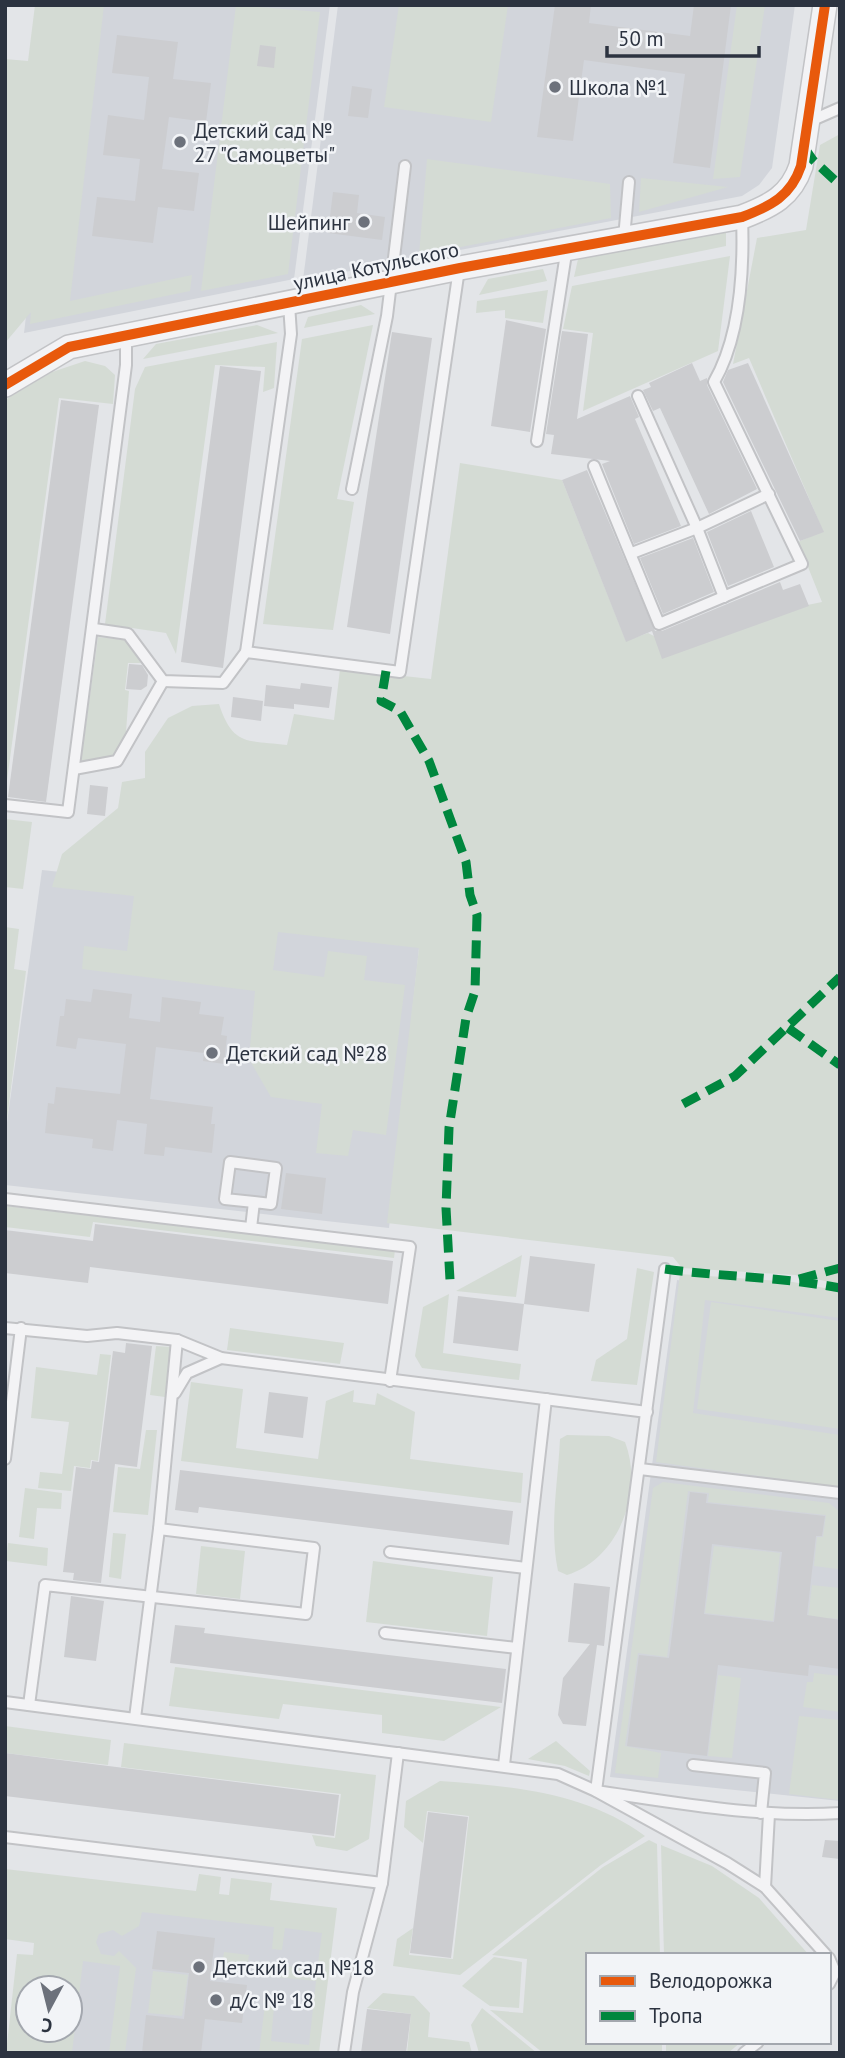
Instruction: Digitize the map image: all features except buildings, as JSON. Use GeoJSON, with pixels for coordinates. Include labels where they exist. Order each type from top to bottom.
{"type":"FeatureCollection","features":[{"type":"Feature","properties":{"kind":"street"},"geometry":{"type":"LineString","coordinates":[[752,213],[783,198],[795,184],[808,122],[825,5]]}},
{"type":"Feature","properties":{"kind":"street","name":"улица Котульского"},"geometry":{"type":"LineString","coordinates":[[5,385],[69,347],[567,247],[752,213]]}},
{"type":"Feature","properties":{"kind":"lane"},"geometry":{"type":"LineString","coordinates":[[808,122],[840,108]]}},
{"type":"Feature","properties":{"kind":"lane"},"geometry":{"type":"LineString","coordinates":[[352,489],[391,282],[405,166]]}},
{"type":"Feature","properties":{"kind":"lane"},"geometry":{"type":"LineString","coordinates":[[624,238],[629,182]]}},
{"type":"Feature","properties":{"kind":"lane"},"geometry":{"type":"LineString","coordinates":[[594,466],[659,624],[802,564],[714,382],[724,363],[738,300],[752,213]]}},
{"type":"Feature","properties":{"kind":"lane"},"geometry":{"type":"LineString","coordinates":[[537,441],[567,247]]}},
{"type":"Feature","properties":{"kind":"lane"},"geometry":{"type":"LineString","coordinates":[[246,652],[400,672],[460,268]]}},
{"type":"Feature","properties":{"kind":"lane"},"geometry":{"type":"LineString","coordinates":[[163,681],[223,683],[246,652],[291,334],[289,304]]}},
{"type":"Feature","properties":{"kind":"lane"},"geometry":{"type":"LineString","coordinates":[[5,805],[68,812],[127,365],[126,334]]}},
{"type":"Feature","properties":{"kind":"lane"},"geometry":{"type":"LineString","coordinates":[[638,396],[698,528],[724,597]]}},
{"type":"Feature","properties":{"kind":"lane"},"geometry":{"type":"LineString","coordinates":[[632,553],[698,528],[769,494]]}},
{"type":"Feature","properties":{"kind":"lane"},"geometry":{"type":"LineString","coordinates":[[94,629],[128,634],[163,681]]}},
{"type":"Feature","properties":{"kind":"lane"},"geometry":{"type":"LineString","coordinates":[[75,769],[117,761],[163,681]]}},
{"type":"Feature","properties":{"kind":"lane"},"geometry":{"type":"LineString","coordinates":[[230,1162],[276,1168],[271,1204],[254,1202],[225,1199],[230,1162]]}},
{"type":"Feature","properties":{"kind":"lane"},"geometry":{"type":"LineString","coordinates":[[5,1199],[410,1247],[390,1381]]}},
{"type":"Feature","properties":{"kind":"lane"},"geometry":{"type":"LineString","coordinates":[[251,1228],[254,1202]]}},
{"type":"Feature","properties":{"kind":"lane"},"geometry":{"type":"LineString","coordinates":[[596,1791],[665,1269]]}},
{"type":"Feature","properties":{"kind":"lane"},"geometry":{"type":"LineString","coordinates":[[5,1328],[87,1336],[117,1333],[177,1340],[221,1358],[647,1412]]}},
{"type":"Feature","properties":{"kind":"lane"},"geometry":{"type":"LineString","coordinates":[[5,1459],[21,1328]]}},
{"type":"Feature","properties":{"kind":"lane"},"geometry":{"type":"LineString","coordinates":[[135,1718],[159,1530],[177,1340]]}},
{"type":"Feature","properties":{"kind":"lane"},"geometry":{"type":"LineString","coordinates":[[172,1398],[187,1373],[221,1358]]}},
{"type":"Feature","properties":{"kind":"lane"},"geometry":{"type":"LineString","coordinates":[[504,1765],[546,1399]]}},
{"type":"Feature","properties":{"kind":"lane"},"geometry":{"type":"LineString","coordinates":[[640,1469],[840,1493]]}},
{"type":"Feature","properties":{"kind":"lane"},"geometry":{"type":"LineString","coordinates":[[29,1705],[45,1585],[306,1614],[314,1548],[159,1530]]}},
{"type":"Feature","properties":{"kind":"lane"},"geometry":{"type":"LineString","coordinates":[[390,1552],[526,1568]]}},
{"type":"Feature","properties":{"kind":"lane"},"geometry":{"type":"LineString","coordinates":[[385,1633],[517,1648]]}},
{"type":"Feature","properties":{"kind":"lane"},"geometry":{"type":"LineString","coordinates":[[5,1702],[558,1774],[596,1791],[765,1887],[825,1953]]}},
{"type":"Feature","properties":{"kind":"lane"},"geometry":{"type":"LineString","coordinates":[[344,2053],[353,1992],[382,1883],[398,1753]]}},
{"type":"Feature","properties":{"kind":"lane"},"geometry":{"type":"LineString","coordinates":[[693,1765],[765,1773],[765,1887]]}},
{"type":"Feature","properties":{"kind":"lane"},"geometry":{"type":"LineString","coordinates":[[596,1791],[765,1814],[840,1813]]}},
{"type":"Feature","properties":{"kind":"lane"},"geometry":{"type":"LineString","coordinates":[[5,1837],[382,1883]]}},
{"type":"Feature","properties":{"kind":"lane"},"geometry":{"type":"LineString","coordinates":[[831,1963],[835,1972],[831,1980]]}},
{"type":"Feature","properties":{"kind":"shaded area"},"geometry":{"type":"Polygon","coordinates":[[[35,5],[104,5],[70,301],[192,275],[190,291],[30,324],[31,312],[5,343],[5,59],[28,61],[35,5]]]}},
{"type":"Feature","properties":{"kind":"shaded area","name":"Детский сад № 27 \"Самоцветы\""},"geometry":{"type":"Polygon","coordinates":[[[64,5],[330,5],[294,279],[24,333],[64,5]]]}},
{"type":"Feature","properties":{"kind":"shaded area"},"geometry":{"type":"Polygon","coordinates":[[[236,5],[320,12],[288,274],[201,291],[236,5]]]}},
{"type":"Feature","properties":{"kind":"shaded area","name":"Школа №1"},"geometry":{"type":"Polygon","coordinates":[[[338,5],[795,5],[772,168],[759,185],[742,196],[303,280],[338,5]]]}},
{"type":"Feature","properties":{"kind":"shaded area"},"geometry":{"type":"Polygon","coordinates":[[[399,5],[508,5],[491,122],[384,107],[399,5]]]}},
{"type":"Feature","properties":{"kind":"shaded area"},"geometry":{"type":"Polygon","coordinates":[[[737,5],[765,5],[740,177],[713,179],[737,5]]]}},
{"type":"Feature","properties":{"kind":"shaded area"},"geometry":{"type":"Polygon","coordinates":[[[840,134],[840,1284],[795,1275],[682,1268],[673,1257],[387,1223],[419,948],[278,932],[273,970],[324,977],[328,951],[367,956],[364,980],[405,985],[386,1135],[353,1130],[348,1156],[316,1153],[322,1104],[271,1097],[249,1059],[255,991],[82,969],[84,946],[127,951],[134,896],[52,887],[62,854],[118,808],[122,782],[145,778],[145,752],[168,718],[192,706],[219,704],[224,718],[236,735],[252,741],[287,745],[294,714],[334,720],[340,669],[431,679],[460,463],[562,480],[626,641],[648,633],[654,636],[822,602],[798,542],[823,531],[749,358],[733,364],[757,238],[806,230],[820,145],[840,134]]]}},
{"type":"Feature","properties":{"kind":"shaded area"},"geometry":{"type":"Polygon","coordinates":[[[427,159],[610,184],[611,218],[419,255],[427,159]]]}},
{"type":"Feature","properties":{"kind":"shaded area"},"geometry":{"type":"Polygon","coordinates":[[[641,178],[728,187],[639,212],[641,178]]]}},
{"type":"Feature","properties":{"kind":"shaded area"},"geometry":{"type":"Polygon","coordinates":[[[726,231],[726,246],[574,277],[578,259],[726,231]]]}},
{"type":"Feature","properties":{"kind":"shaded area"},"geometry":{"type":"Polygon","coordinates":[[[730,256],[718,351],[583,411],[593,333],[563,329],[572,286],[730,256]]]}},
{"type":"Feature","properties":{"kind":"shaded area"},"geometry":{"type":"Polygon","coordinates":[[[543,269],[547,281],[479,295],[488,279],[543,269]]]}},
{"type":"Feature","properties":{"kind":"shaded area"},"geometry":{"type":"Polygon","coordinates":[[[548,290],[543,323],[505,318],[505,310],[476,313],[477,301],[548,290]]]}},
{"type":"Feature","properties":{"kind":"shaded area"},"geometry":{"type":"Polygon","coordinates":[[[361,305],[375,314],[304,328],[308,317],[361,305]]]}},
{"type":"Feature","properties":{"kind":"shaded area"},"geometry":{"type":"Polygon","coordinates":[[[257,325],[278,333],[143,359],[156,344],[257,325]]]}},
{"type":"Feature","properties":{"kind":"shaded area"},"geometry":{"type":"Polygon","coordinates":[[[373,325],[337,499],[354,502],[333,630],[263,624],[302,339],[373,325]]]}},
{"type":"Feature","properties":{"kind":"shaded area"},"geometry":{"type":"Polygon","coordinates":[[[277,342],[274,388],[263,392],[265,367],[215,365],[176,654],[166,633],[105,624],[135,389],[145,367],[277,342]]]}},
{"type":"Feature","properties":{"kind":"shaded area"},"geometry":{"type":"Polygon","coordinates":[[[85,361],[105,366],[115,375],[113,404],[59,398],[5,795],[5,400],[52,372],[85,361]]]}},
{"type":"Feature","properties":{"kind":"shaded area"},"geometry":{"type":"Polygon","coordinates":[[[98,637],[126,640],[141,663],[128,663],[125,690],[129,691],[126,732],[115,756],[81,761],[98,637]]]}},
{"type":"Feature","properties":{"kind":"shaded area"},"geometry":{"type":"Polygon","coordinates":[[[5,819],[32,822],[23,889],[5,887],[5,819]]]}},
{"type":"Feature","properties":{"kind":"shaded area","name":"Детский сад №28"},"geometry":{"type":"Polygon","coordinates":[[[42,870],[423,911],[389,1228],[5,1185],[5,1137],[42,870]]]}},
{"type":"Feature","properties":{"kind":"shaded area"},"geometry":{"type":"Polygon","coordinates":[[[5,927],[19,929],[14,969],[26,971],[5,1135],[5,927]]]}},
{"type":"Feature","properties":{"kind":"shaded area"},"geometry":{"type":"Polygon","coordinates":[[[5,1206],[395,1250],[394,1258],[93,1222],[90,1237],[5,1227],[5,1206]]]}},
{"type":"Feature","properties":{"kind":"shaded area"},"geometry":{"type":"Polygon","coordinates":[[[522,1255],[516,1297],[456,1291],[522,1255]]]}},
{"type":"Feature","properties":{"kind":"shaded area"},"geometry":{"type":"Polygon","coordinates":[[[637,1268],[654,1272],[637,1385],[591,1381],[596,1360],[627,1339],[637,1268]]]}},
{"type":"Feature","properties":{"kind":"shaded area"},"geometry":{"type":"Polygon","coordinates":[[[680,1274],[793,1282],[840,1291],[840,1318],[705,1300],[693,1413],[840,1435],[840,1487],[656,1462],[680,1274]]]}},
{"type":"Feature","properties":{"kind":"shaded area"},"geometry":{"type":"Polygon","coordinates":[[[677,1280],[840,1302],[840,1801],[610,1777],[677,1280]]]}},
{"type":"Feature","properties":{"kind":"shaded area"},"geometry":{"type":"Polygon","coordinates":[[[449,1294],[443,1353],[521,1364],[519,1380],[422,1368],[415,1356],[423,1307],[449,1294]]]}},
{"type":"Feature","properties":{"kind":"shaded area"},"geometry":{"type":"Polygon","coordinates":[[[711,1302],[840,1321],[840,1429],[697,1409],[711,1302]]]}},
{"type":"Feature","properties":{"kind":"shaded area"},"geometry":{"type":"Polygon","coordinates":[[[230,1328],[344,1343],[340,1364],[227,1350],[230,1328]]]}},
{"type":"Feature","properties":{"kind":"shaded area"},"geometry":{"type":"Polygon","coordinates":[[[156,1346],[171,1347],[165,1397],[150,1395],[156,1346]]]}},
{"type":"Feature","properties":{"kind":"shaded area"},"geometry":{"type":"Polygon","coordinates":[[[100,1354],[111,1355],[98,1461],[91,1460],[90,1468],[74,1466],[71,1491],[38,1488],[40,1472],[62,1474],[69,1422],[31,1418],[36,1367],[97,1375],[100,1354]]]}},
{"type":"Feature","properties":{"kind":"shaded area"},"geometry":{"type":"Polygon","coordinates":[[[191,1382],[243,1389],[236,1448],[318,1459],[326,1401],[354,1390],[353,1402],[375,1405],[377,1393],[415,1412],[410,1459],[523,1473],[521,1503],[181,1461],[191,1382]]]}},
{"type":"Feature","properties":{"kind":"shaded area"},"geometry":{"type":"Polygon","coordinates":[[[146,1430],[157,1430],[148,1515],[113,1512],[118,1467],[140,1469],[146,1430]]]}},
{"type":"Feature","properties":{"kind":"shaded area"},"geometry":{"type":"Polygon","coordinates":[[[567,1435],[609,1436],[625,1442],[631,1481],[623,1521],[613,1539],[601,1554],[585,1567],[567,1575],[558,1571],[554,1522],[560,1439],[567,1435]]]}},
{"type":"Feature","properties":{"kind":"shaded area"},"geometry":{"type":"Polygon","coordinates":[[[663,1482],[829,1503],[840,1512],[838,1569],[814,1566],[817,1537],[823,1537],[826,1515],[708,1502],[709,1493],[688,1491],[667,1657],[638,1653],[625,1746],[661,1753],[658,1778],[615,1773],[653,1488],[663,1482]]]}},
{"type":"Feature","properties":{"kind":"shaded area"},"geometry":{"type":"Polygon","coordinates":[[[25,1488],[62,1493],[61,1509],[37,1508],[34,1539],[19,1537],[25,1488]]]}},
{"type":"Feature","properties":{"kind":"shaded area"},"geometry":{"type":"Polygon","coordinates":[[[113,1533],[126,1534],[121,1579],[109,1577],[113,1533]]]}},
{"type":"Feature","properties":{"kind":"shaded area"},"geometry":{"type":"Polygon","coordinates":[[[8,1543],[48,1548],[47,1566],[6,1561],[8,1543]]]}},
{"type":"Feature","properties":{"kind":"shaded area"},"geometry":{"type":"Polygon","coordinates":[[[201,1546],[245,1551],[240,1599],[196,1594],[201,1546]]]}},
{"type":"Feature","properties":{"kind":"shaded area"},"geometry":{"type":"Polygon","coordinates":[[[714,1546],[780,1553],[773,1621],[705,1613],[714,1546]]]}},
{"type":"Feature","properties":{"kind":"shaded area"},"geometry":{"type":"Polygon","coordinates":[[[373,1561],[493,1577],[487,1636],[366,1622],[373,1561]]]}},
{"type":"Feature","properties":{"kind":"shaded area"},"geometry":{"type":"Polygon","coordinates":[[[812,1585],[840,1588],[840,1619],[829,1618],[826,1646],[805,1643],[812,1585]]]}},
{"type":"Feature","properties":{"kind":"shaded area"},"geometry":{"type":"Polygon","coordinates":[[[175,1667],[501,1707],[444,1741],[382,1733],[382,1715],[283,1704],[279,1719],[169,1706],[175,1667]]]}},
{"type":"Feature","properties":{"kind":"shaded area"},"geometry":{"type":"Polygon","coordinates":[[[814,1673],[840,1676],[840,1712],[803,1707],[807,1682],[813,1682],[814,1673]]]}},
{"type":"Feature","properties":{"kind":"shaded area"},"geometry":{"type":"Polygon","coordinates":[[[718,1675],[741,1678],[732,1758],[708,1756],[718,1675]]]}},
{"type":"Feature","properties":{"kind":"shaded area"},"geometry":{"type":"Polygon","coordinates":[[[799,1716],[840,1720],[840,1800],[789,1794],[799,1716]]]}},
{"type":"Feature","properties":{"kind":"shaded area"},"geometry":{"type":"Polygon","coordinates":[[[5,1726],[111,1740],[108,1765],[5,1753],[5,1726]]]}},
{"type":"Feature","properties":{"kind":"shaded area"},"geometry":{"type":"Polygon","coordinates":[[[556,1741],[590,1771],[589,1776],[565,1766],[528,1759],[556,1741]]]}},
{"type":"Feature","properties":{"kind":"shaded area"},"geometry":{"type":"Polygon","coordinates":[[[124,1743],[376,1775],[369,1839],[347,1851],[316,1846],[312,1835],[335,1838],[341,1794],[121,1767],[124,1743]]]}},
{"type":"Feature","properties":{"kind":"shaded area"},"geometry":{"type":"Polygon","coordinates":[[[440,1781],[547,1794],[598,1810],[645,1836],[601,1865],[460,1975],[393,1966],[397,1939],[413,1928],[409,1955],[453,1959],[469,1816],[427,1811],[423,1843],[404,1827],[406,1801],[440,1781]]]}},
{"type":"Feature","properties":{"kind":"shaded area"},"geometry":{"type":"Polygon","coordinates":[[[649,1840],[657,1844],[660,1953],[586,1953],[586,2044],[662,2044],[662,2053],[543,2053],[490,2010],[523,2013],[527,1959],[492,1955],[603,1867],[649,1840]]]}},
{"type":"Feature","properties":{"kind":"shaded area"},"geometry":{"type":"Polygon","coordinates":[[[661,1845],[712,1866],[759,1898],[807,1953],[664,1953],[661,1845]]]}},
{"type":"Feature","properties":{"kind":"shaded area"},"geometry":{"type":"Polygon","coordinates":[[[5,1869],[196,1891],[199,1874],[221,1877],[219,1894],[229,1895],[231,1878],[272,1883],[270,1900],[337,1908],[319,2053],[259,2053],[266,1996],[275,1996],[271,2041],[309,2045],[316,1981],[266,1976],[268,1964],[317,1970],[322,1933],[285,1928],[282,1950],[272,1949],[274,1927],[142,1912],[139,1926],[122,1936],[113,1930],[99,1934],[96,1942],[101,1954],[114,1956],[119,1951],[136,1968],[125,2053],[109,2053],[120,1966],[83,1961],[81,1974],[15,1974],[17,1954],[33,1955],[34,1943],[5,1939],[5,1869]]]}},
{"type":"Feature","properties":{"kind":"shaded area","name":"Детский сад №18"},"geometry":{"type":"Polygon","coordinates":[[[85,1889],[329,1920],[313,2053],[65,2053],[66,2044],[84,2044],[84,1974],[75,1974],[85,1889]]]}},
{"type":"Feature","properties":{"kind":"shaded area"},"geometry":{"type":"Polygon","coordinates":[[[224,1952],[249,1955],[246,1975],[221,1972],[224,1952]]]}},
{"type":"Feature","properties":{"kind":"shaded area"},"geometry":{"type":"Polygon","coordinates":[[[494,1957],[522,1962],[519,2008],[490,2006],[462,1986],[494,1957]]]}},
{"type":"Feature","properties":{"kind":"shaded area"},"geometry":{"type":"Polygon","coordinates":[[[153,1971],[188,1975],[182,2016],[148,2013],[153,1971]]]}},
{"type":"Feature","properties":{"kind":"shaded area"},"geometry":{"type":"Polygon","coordinates":[[[14,1981],[14,2044],[73,2044],[72,2053],[6,2053],[14,1981]]]}},
{"type":"Feature","properties":{"kind":"shaded area"},"geometry":{"type":"Polygon","coordinates":[[[383,1993],[414,1996],[430,2013],[428,2037],[469,2042],[472,2053],[407,2053],[411,2014],[367,2008],[383,1993]]]}},
{"type":"Feature","properties":{"kind":"shaded area"},"geometry":{"type":"Polygon","coordinates":[[[482,2008],[537,2053],[479,2053],[471,2025],[482,2008]]]}},
{"type":"Feature","properties":{"kind":"shaded area"},"geometry":{"type":"Polygon","coordinates":[[[666,2044],[739,2044],[728,2053],[666,2053],[666,2044]]]}},
{"type":"Feature","properties":{"kind":"marked path"},"geometry":{"type":"LineString","coordinates":[[804,147],[813,160],[840,185]]}},
{"type":"Feature","properties":{"kind":"marked path"},"geometry":{"type":"LineString","coordinates":[[386,671],[381,701],[400,711],[429,761],[466,862],[470,895],[477,915],[475,991],[466,1018],[449,1128],[446,1208],[450,1280]]}},
{"type":"Feature","properties":{"kind":"marked path"},"geometry":{"type":"LineString","coordinates":[[683,1104],[735,1076],[840,977]]}},
{"type":"Feature","properties":{"kind":"marked path"},"geometry":{"type":"LineString","coordinates":[[788,1028],[840,1065]]}},
{"type":"Feature","properties":{"kind":"marked path"},"geometry":{"type":"LineString","coordinates":[[799,1279],[840,1268]]}},
{"type":"Feature","properties":{"kind":"marked path"},"geometry":{"type":"LineString","coordinates":[[665,1269],[840,1288]]}},
{"type":"Feature","properties":{"kind":"cycle path"},"geometry":{"type":"LineString","coordinates":[[5,385],[69,347],[460,268],[742,217],[762,209],[786,192],[801,166],[825,5]]}},
{"type":"Feature","properties":{"kind":"place","name":"Школа №1"},"geometry":{"type":"Point","coordinates":[555,87]}},
{"type":"Feature","properties":{"kind":"place","name":"Детский сад № 27 \"Самоцветы\""},"geometry":{"type":"Point","coordinates":[180,142]}},
{"type":"Feature","properties":{"kind":"place","name":"Шейпинг"},"geometry":{"type":"Point","coordinates":[364,222]}},
{"type":"Feature","properties":{"kind":"place","name":"Детский сад №28"},"geometry":{"type":"Point","coordinates":[212,1053]}},
{"type":"Feature","properties":{"kind":"place","name":"Детский сад №18"},"geometry":{"type":"Point","coordinates":[199,1967]}},
{"type":"Feature","properties":{"kind":"place","name":"д/с № 18"},"geometry":{"type":"Point","coordinates":[216,2000]}}]}
